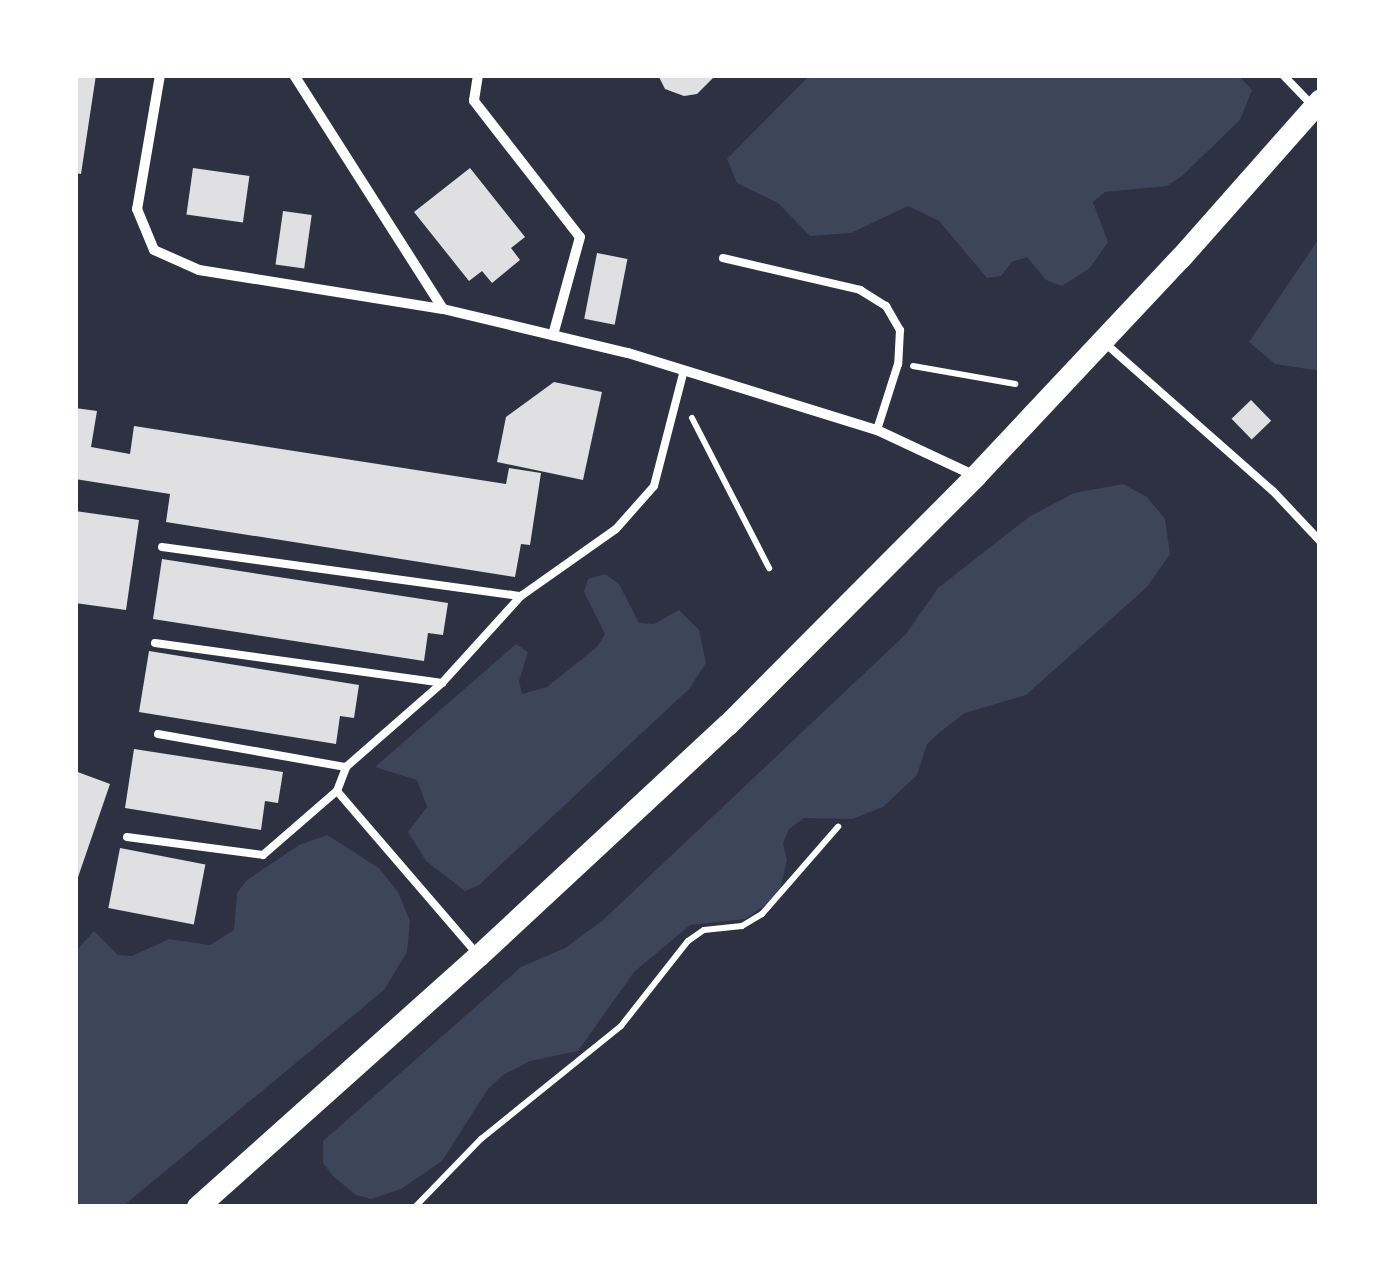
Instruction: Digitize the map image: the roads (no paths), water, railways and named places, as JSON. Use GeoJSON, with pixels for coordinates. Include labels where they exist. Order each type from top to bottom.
{"type":"FeatureCollection","features":[{"type":"Feature","properties":{"kind":"main road"},"geometry":{"type":"LineString","coordinates":[[198,1207],[479,956],[728,724],[976,476],[1104,341],[1317,104]]}},
{"type":"Feature","properties":{"kind":"street"},"geometry":{"type":"LineString","coordinates":[[160,75],[137,210],[154,250],[199,270],[443,309],[684,370],[877,430],[976,476]]}},
{"type":"Feature","properties":{"kind":"street"},"geometry":{"type":"LineString","coordinates":[[294,75],[443,309]]}},
{"type":"Feature","properties":{"kind":"street"},"geometry":{"type":"LineString","coordinates":[[478,75],[474,101],[580,237],[553,335]]}},
{"type":"Feature","properties":{"kind":"lane"},"geometry":{"type":"LineString","coordinates":[[1283,75],[1317,104]]}},
{"type":"Feature","properties":{"kind":"lane"},"geometry":{"type":"LineString","coordinates":[[723,258],[860,290],[886,306],[900,330],[898,364],[877,430]]}},
{"type":"Feature","properties":{"kind":"lane"},"geometry":{"type":"LineString","coordinates":[[1104,341],[1272,491],[1320,540]]}},
{"type":"Feature","properties":{"kind":"lane"},"geometry":{"type":"LineString","coordinates":[[127,837],[263,855],[337,791],[346,766],[442,683],[521,596],[616,529],[654,486],[684,370]]}},
{"type":"Feature","properties":{"kind":"lane"},"geometry":{"type":"LineString","coordinates":[[162,547],[521,596]]}},
{"type":"Feature","properties":{"kind":"lane"},"geometry":{"type":"LineString","coordinates":[[155,643],[442,683]]}},
{"type":"Feature","properties":{"kind":"lane"},"geometry":{"type":"LineString","coordinates":[[158,734],[346,766]]}},
{"type":"Feature","properties":{"kind":"lane"},"geometry":{"type":"LineString","coordinates":[[337,791],[479,956]]}}]}
